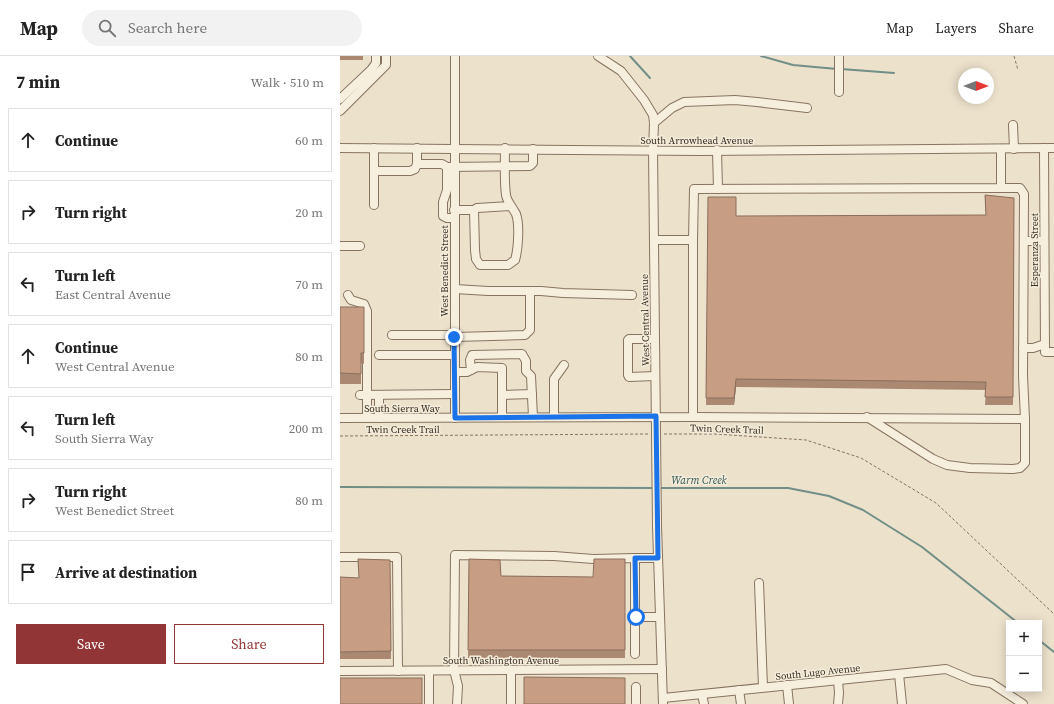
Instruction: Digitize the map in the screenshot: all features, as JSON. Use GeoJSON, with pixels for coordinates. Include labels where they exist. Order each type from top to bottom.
{"type":"FeatureCollection","features":[{"type":"Feature","properties":{"kind":"street"},"geometry":{"type":"LineString","coordinates":[[340,100],[376,63],[376,56]]}},
{"type":"Feature","properties":{"kind":"street"},"geometry":{"type":"LineString","coordinates":[[340,111],[386,65],[386,56]]}},
{"type":"Feature","properties":{"kind":"street","name":"West Benedict Street"},"geometry":{"type":"LineString","coordinates":[[455,56],[454,148],[451,167],[454,214],[455,418]]}},
{"type":"Feature","properties":{"kind":"street"},"geometry":{"type":"LineString","coordinates":[[598,56],[621,71],[644,100],[653,115],[654,123]]}},
{"type":"Feature","properties":{"kind":"street"},"geometry":{"type":"LineString","coordinates":[[839,57],[839,92]]}},
{"type":"Feature","properties":{"kind":"street"},"geometry":{"type":"LineString","coordinates":[[654,123],[672,108],[684,102],[749,101],[807,108]]}},
{"type":"Feature","properties":{"kind":"street","name":"West Central Avenue"},"geometry":{"type":"LineString","coordinates":[[654,123],[656,490],[663,701]]}},
{"type":"Feature","properties":{"kind":"street"},"geometry":{"type":"LineString","coordinates":[[1013,125],[1014,149]]}},
{"type":"Feature","properties":{"kind":"street","name":"South Arrowhead Avenue"},"geometry":{"type":"LineString","coordinates":[[340,148],[653,150],[1054,148]]}},
{"type":"Feature","properties":{"kind":"street"},"geometry":{"type":"LineString","coordinates":[[374,148],[374,205]]}},
{"type":"Feature","properties":{"kind":"street"},"geometry":{"type":"LineString","coordinates":[[374,171],[410,171],[415,169],[417,164],[417,148]]}},
{"type":"Feature","properties":{"kind":"street"},"geometry":{"type":"LineString","coordinates":[[474,210],[474,250],[476,259],[480,265],[508,265],[515,260],[517,253],[517,222],[516,214],[507,197],[505,184],[505,148]]}},
{"type":"Feature","properties":{"kind":"street","name":"Esperanza Street"},"geometry":{"type":"LineString","coordinates":[[1044,148],[1045,348]]}},
{"type":"Feature","properties":{"kind":"street"},"geometry":{"type":"LineString","coordinates":[[417,164],[442,164],[451,167],[532,165],[533,149]]}},
{"type":"Feature","properties":{"kind":"street"},"geometry":{"type":"LineString","coordinates":[[1001,149],[1001,188]]}},
{"type":"Feature","properties":{"kind":"street"},"geometry":{"type":"LineString","coordinates":[[717,150],[718,189]]}},
{"type":"Feature","properties":{"kind":"street"},"geometry":{"type":"LineString","coordinates":[[451,167],[447,190],[443,202],[443,216],[447,218],[454,214],[478,208],[511,206]]}},
{"type":"Feature","properties":{"kind":"street"},"geometry":{"type":"LineString","coordinates":[[693,416],[694,189],[1020,188],[1024,194],[1023,376],[1025,463],[1020,468],[1013,469],[970,468],[947,465],[933,459],[866,417]]}},
{"type":"Feature","properties":{"kind":"street"},"geometry":{"type":"LineString","coordinates":[[654,240],[693,240]]}},
{"type":"Feature","properties":{"kind":"street"},"geometry":{"type":"LineString","coordinates":[[1024,241],[1044,241]]}},
{"type":"Feature","properties":{"kind":"street"},"geometry":{"type":"LineString","coordinates":[[340,246],[360,246]]}},
{"type":"Feature","properties":{"kind":"street"},"geometry":{"type":"LineString","coordinates":[[454,289],[632,295]]}},
{"type":"Feature","properties":{"kind":"street"},"geometry":{"type":"LineString","coordinates":[[392,335],[525,335],[530,330],[530,291]]}},
{"type":"Feature","properties":{"kind":"street"},"geometry":{"type":"LineString","coordinates":[[348,295],[351,300],[364,304],[367,311],[364,395],[367,418]]}},
{"type":"Feature","properties":{"kind":"street"},"geometry":{"type":"LineString","coordinates":[[655,339],[628,340],[629,377],[655,376]]}},
{"type":"Feature","properties":{"kind":"street"},"geometry":{"type":"LineString","coordinates":[[1023,348],[1045,348],[1054,352]]}},
{"type":"Feature","properties":{"kind":"street"},"geometry":{"type":"LineString","coordinates":[[471,370],[470,360],[472,355],[522,354],[526,361],[526,371],[531,376],[534,417]]}},
{"type":"Feature","properties":{"kind":"street"},"geometry":{"type":"LineString","coordinates":[[379,355],[455,355]]}},
{"type":"Feature","properties":{"kind":"street"},"geometry":{"type":"LineString","coordinates":[[554,417],[554,379],[564,365]]}},
{"type":"Feature","properties":{"kind":"street"},"geometry":{"type":"LineString","coordinates":[[455,372],[467,372],[477,367],[502,368],[502,417]]}},
{"type":"Feature","properties":{"kind":"street"},"geometry":{"type":"LineString","coordinates":[[364,395],[455,394]]}},
{"type":"Feature","properties":{"kind":"street"},"geometry":{"type":"LineString","coordinates":[[502,395],[532,394]]}},
{"type":"Feature","properties":{"kind":"street"},"geometry":{"type":"LineString","coordinates":[[379,395],[379,418]]}},
{"type":"Feature","properties":{"kind":"street","name":"South Sierra Way"},"geometry":{"type":"LineString","coordinates":[[340,418],[693,416],[1025,419]]}},
{"type":"Feature","properties":{"kind":"street"},"geometry":{"type":"LineString","coordinates":[[457,704],[458,686],[454,670],[455,555],[554,556],[593,559],[658,558]]}},
{"type":"Feature","properties":{"kind":"street"},"geometry":{"type":"LineString","coordinates":[[340,557],[397,557],[398,671]]}},
{"type":"Feature","properties":{"kind":"street"},"geometry":{"type":"LineString","coordinates":[[635,558],[636,654]]}},
{"type":"Feature","properties":{"kind":"street"},"geometry":{"type":"LineString","coordinates":[[759,583],[763,688]]}},
{"type":"Feature","properties":{"kind":"street"},"geometry":{"type":"LineString","coordinates":[[636,617],[660,617]]}},
{"type":"Feature","properties":{"kind":"street","name":"South Washington Avenue"},"geometry":{"type":"LineString","coordinates":[[340,671],[662,669]]}},
{"type":"Feature","properties":{"kind":"street","name":"South Lugo Avenue"},"geometry":{"type":"LineString","coordinates":[[663,701],[702,694],[946,669],[972,680],[991,682],[1023,704]]}},
{"type":"Feature","properties":{"kind":"street"},"geometry":{"type":"LineString","coordinates":[[429,670],[429,704]]}},
{"type":"Feature","properties":{"kind":"street"},"geometry":{"type":"LineString","coordinates":[[511,670],[512,704]]}},
{"type":"Feature","properties":{"kind":"street"},"geometry":{"type":"LineString","coordinates":[[899,674],[902,704]]}},
{"type":"Feature","properties":{"kind":"street"},"geometry":{"type":"LineString","coordinates":[[838,680],[840,693],[838,704]]}},
{"type":"Feature","properties":{"kind":"street"},"geometry":{"type":"LineString","coordinates":[[787,685],[789,704]]}},
{"type":"Feature","properties":{"kind":"street"},"geometry":{"type":"LineString","coordinates":[[636,687],[636,704]]}},
{"type":"Feature","properties":{"kind":"street"},"geometry":{"type":"LineString","coordinates":[[739,690],[741,704]]}},
{"type":"Feature","properties":{"kind":"street"},"geometry":{"type":"LineString","coordinates":[[702,694],[704,704]]}},
{"type":"Feature","properties":{"kind":"path"},"geometry":{"type":"LineString","coordinates":[[1014,56],[1018,70]]}},
{"type":"Feature","properties":{"kind":"path","name":"Twin Creek Trail"},"geometry":{"type":"LineString","coordinates":[[340,436],[714,434],[806,440],[861,458],[936,502],[1054,614]]}},
{"type":"Feature","properties":{"kind":"building"},"geometry":{"type":"Polygon","coordinates":[[[985,195],[1014,198],[1013,397],[985,397],[986,382],[736,379],[734,398],[706,398],[708,197],[736,197],[736,216],[986,215],[985,195]]]}},
{"type":"Feature","properties":{"kind":"building"},"geometry":{"type":"Polygon","coordinates":[[[340,307],[364,307],[364,353],[361,353],[361,374],[340,373],[340,307]]]}},
{"type":"Feature","properties":{"kind":"building"},"geometry":{"type":"Polygon","coordinates":[[[358,559],[390,560],[391,651],[340,652],[340,577],[359,578],[358,559]]]}},
{"type":"Feature","properties":{"kind":"building"},"geometry":{"type":"Polygon","coordinates":[[[469,559],[500,560],[501,576],[593,577],[594,559],[625,559],[625,650],[468,650],[469,559]]]}},
{"type":"Feature","properties":{"kind":"building"},"geometry":{"type":"Polygon","coordinates":[[[524,677],[625,678],[625,704],[524,704],[524,677]]]}},
{"type":"Feature","properties":{"kind":"building"},"geometry":{"type":"Polygon","coordinates":[[[340,678],[422,678],[422,704],[340,704],[340,678]]]}},
{"type":"Feature","properties":{"kind":"waterway"},"geometry":{"type":"LineString","coordinates":[[630,56],[650,78]]}},
{"type":"Feature","properties":{"kind":"waterway"},"geometry":{"type":"LineString","coordinates":[[761,56],[793,65],[837,69]]}},
{"type":"Feature","properties":{"kind":"waterway"},"geometry":{"type":"LineString","coordinates":[[841,69],[894,73]]}},
{"type":"Feature","properties":{"kind":"waterway","name":"Warm Creek"},"geometry":{"type":"LineString","coordinates":[[340,487],[655,488]]}},
{"type":"Feature","properties":{"kind":"waterway","name":"Warm Creek"},"geometry":{"type":"LineString","coordinates":[[660,488],[788,488],[829,496],[863,510],[922,547],[1014,620]]}},
{"type":"Feature","properties":{"kind":"waterway","name":"Warm Creek"},"geometry":{"type":"LineString","coordinates":[[1042,642],[1054,652]]}},
{"type":"Feature","properties":{"kind":"route"},"geometry":{"type":"LineString","coordinates":[[454,337],[455,418],[656,416],[658,558],[635,558],[636,617]]}}]}
